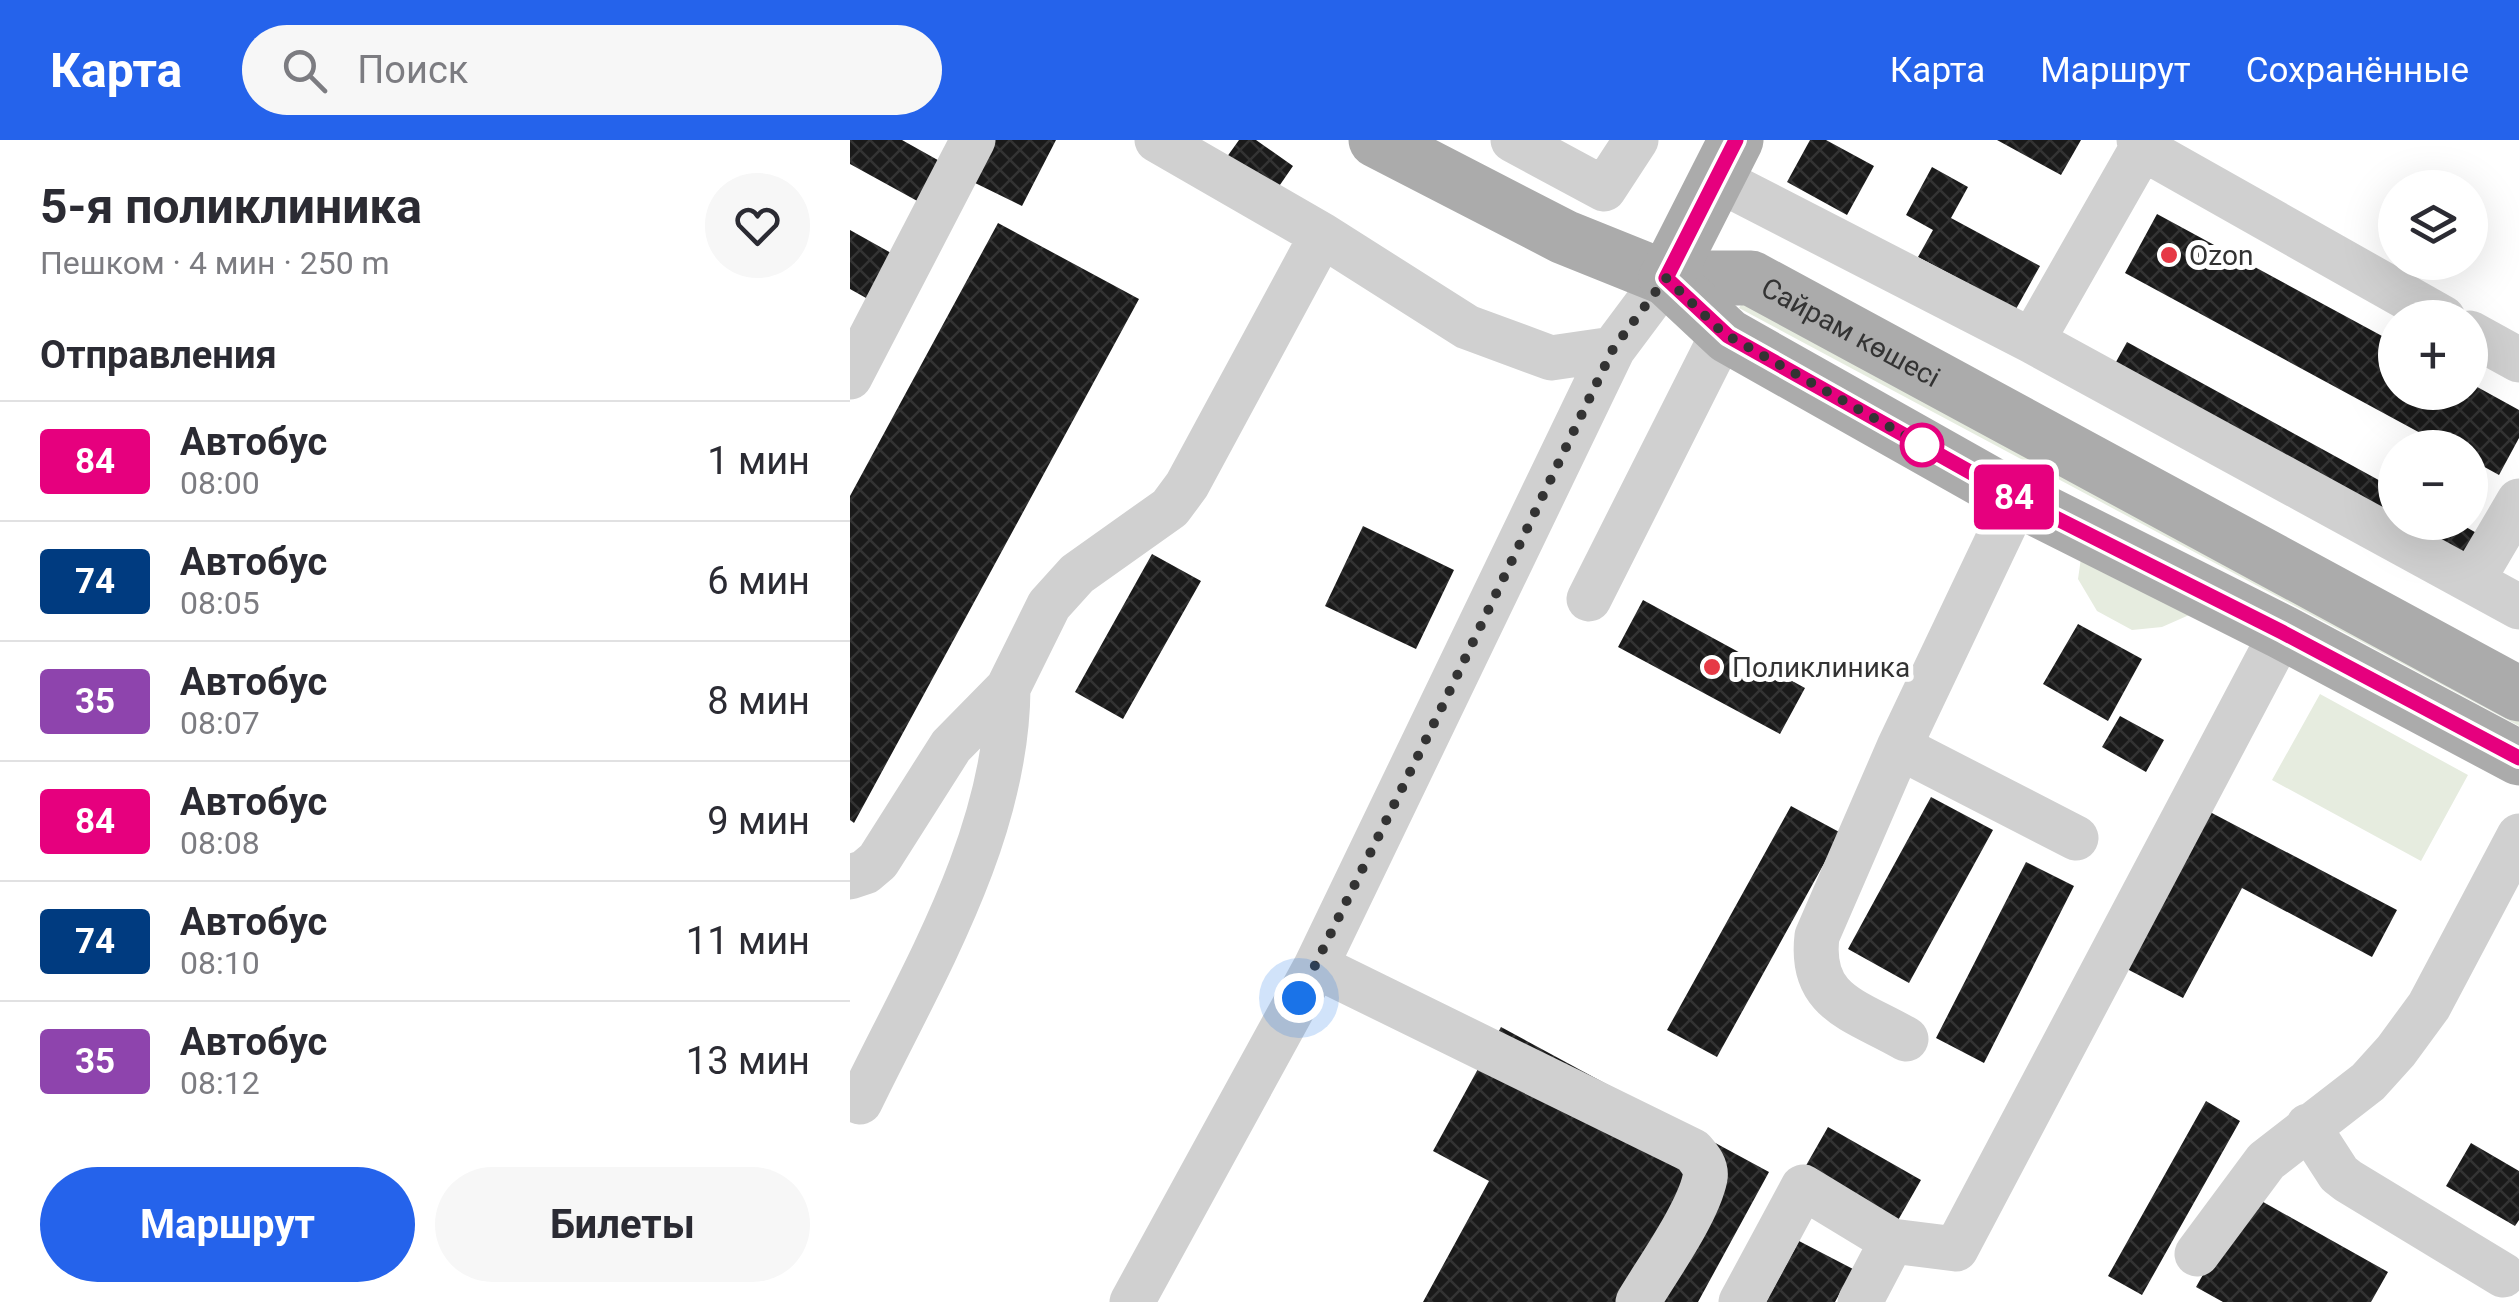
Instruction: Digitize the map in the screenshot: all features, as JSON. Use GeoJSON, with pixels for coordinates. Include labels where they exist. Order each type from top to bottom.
{"type":"FeatureCollection","features":[{"type":"Feature","properties":{"kind":"main road"},"geometry":{"type":"LineString","coordinates":[[1380,141],[1564,237],[1666,278],[1723,333],[2018,499],[2282,632],[2519,758]]}},
{"type":"Feature","properties":{"kind":"main road"},"geometry":{"type":"LineString","coordinates":[[1666,278],[1726,159]]}},
{"type":"Feature","properties":{"kind":"main road","name":"Сайрам көшесі"},"geometry":{"type":"LineString","coordinates":[[1666,278],[1752,278],[2519,694]]}},
{"type":"Feature","properties":{"kind":"street"},"geometry":{"type":"LineString","coordinates":[[850,377],[973,140]]}},
{"type":"Feature","properties":{"kind":"street"},"geometry":{"type":"LineString","coordinates":[[1157,140],[1322,236],[1467,327],[1551,358],[1613,349]]}},
{"type":"Feature","properties":{"kind":"street"},"geometry":{"type":"LineString","coordinates":[[1513,140],[1604,189],[1636,140]]}},
{"type":"Feature","properties":{"kind":"street"},"geometry":{"type":"LineString","coordinates":[[2032,342],[2140,144],[2412,300]]}},
{"type":"Feature","properties":{"kind":"street"},"geometry":{"type":"LineString","coordinates":[[1726,159],[2032,342],[2519,607]]}},
{"type":"Feature","properties":{"kind":"street"},"geometry":{"type":"LineString","coordinates":[[850,877],[865,872],[878,861],[952,746],[1008,688],[1049,605],[1093,562],[1170,508],[1322,236]]}},
{"type":"Feature","properties":{"kind":"street"},"geometry":{"type":"LineString","coordinates":[[1132,1302],[1316,966],[1613,349],[1666,278]]}},
{"type":"Feature","properties":{"kind":"street"},"geometry":{"type":"LineString","coordinates":[[1589,599],[1723,333]]}},
{"type":"Feature","properties":{"kind":"street"},"geometry":{"type":"LineString","coordinates":[[2488,343],[2519,360]]}},
{"type":"Feature","properties":{"kind":"street"},"geometry":{"type":"LineString","coordinates":[[1906,1038],[1830,995],[1818,979],[1814,960],[1817,936],[1899,747],[2018,499]]}},
{"type":"Feature","properties":{"kind":"street"},"geometry":{"type":"LineString","coordinates":[[2472,581],[2519,501]]}},
{"type":"Feature","properties":{"kind":"street"},"geometry":{"type":"LineString","coordinates":[[1741,1302],[1802,1186],[1892,1242],[1956,1249],[2282,632]]}},
{"type":"Feature","properties":{"kind":"street"},"geometry":{"type":"LineString","coordinates":[[860,1102],[955,904],[990,815],[1008,731],[1008,688]]}},
{"type":"Feature","properties":{"kind":"street"},"geometry":{"type":"LineString","coordinates":[[1899,747],[2076,838]]}},
{"type":"Feature","properties":{"kind":"street"},"geometry":{"type":"LineString","coordinates":[[2197,1254],[2266,1161],[2368,1082],[2407,1036],[2429,1006],[2519,836]]}},
{"type":"Feature","properties":{"kind":"street"},"geometry":{"type":"LineString","coordinates":[[1316,966],[1693,1151],[1702,1161],[1706,1175],[1694,1208],[1638,1302]]}},
{"type":"Feature","properties":{"kind":"street"},"geometry":{"type":"LineString","coordinates":[[2308,1126],[2339,1174],[2348,1181],[2503,1274]]}},
{"type":"Feature","properties":{"kind":"street"},"geometry":{"type":"LineString","coordinates":[[1860,1302],[1892,1242]]}},
{"type":"Feature","properties":{"kind":"shaded area"},"geometry":{"type":"Polygon","coordinates":[[[1746,296],[2519,710],[2519,726],[1739,308],[1746,296]]]}},
{"type":"Feature","properties":{"kind":"shaded area"},"geometry":{"type":"Polygon","coordinates":[[[2082,551],[2196,612],[2162,627],[2132,630],[2097,611],[2078,579],[2082,551]]]}},
{"type":"Feature","properties":{"kind":"shaded area"},"geometry":{"type":"Polygon","coordinates":[[[2320,694],[2468,775],[2421,861],[2272,780],[2320,694]]]}},
{"type":"Feature","properties":{"kind":"building"},"geometry":{"type":"Polygon","coordinates":[[[850,140],[902,140],[952,168],[930,208],[850,164],[850,140]]]}},
{"type":"Feature","properties":{"kind":"building"},"geometry":{"type":"Polygon","coordinates":[[[992,140],[1056,140],[1022,206],[971,181],[992,140]]]}},
{"type":"Feature","properties":{"kind":"building"},"geometry":{"type":"Polygon","coordinates":[[[1239,140],[1256,140],[1293,166],[1273,195],[1224,161],[1239,140]]]}},
{"type":"Feature","properties":{"kind":"building"},"geometry":{"type":"Polygon","coordinates":[[[1810,140],[1826,140],[1874,166],[1847,215],[1787,182],[1810,140]]]}},
{"type":"Feature","properties":{"kind":"building"},"geometry":{"type":"Polygon","coordinates":[[[1997,140],[2081,140],[2061,175],[1997,140]]]}},
{"type":"Feature","properties":{"kind":"building"},"geometry":{"type":"Polygon","coordinates":[[[1932,167],[1968,187],[1951,218],[2040,266],[2016,309],[1918,257],[1933,230],[1906,215],[1932,167]]]}},
{"type":"Feature","properties":{"kind":"building"},"geometry":{"type":"Polygon","coordinates":[[[2157,214],[2378,334],[2378,410],[2488,410],[2488,393],[2519,410],[2519,438],[2499,475],[2488,469],[2488,430],[2415,430],[2125,273],[2157,214]]]}},
{"type":"Feature","properties":{"kind":"building"},"geometry":{"type":"Polygon","coordinates":[[[998,223],[1139,299],[854,823],[850,820],[850,496],[998,223]]]}},
{"type":"Feature","properties":{"kind":"building"},"geometry":{"type":"Polygon","coordinates":[[[850,230],[900,258],[875,303],[850,289],[850,230]]]}},
{"type":"Feature","properties":{"kind":"building"},"geometry":{"type":"Polygon","coordinates":[[[2127,342],[2378,480],[2378,528],[2106,380],[2127,342]]]}},
{"type":"Feature","properties":{"kind":"building"},"geometry":{"type":"Polygon","coordinates":[[[1363,526],[1454,570],[1416,649],[1325,606],[1363,526]]]}},
{"type":"Feature","properties":{"kind":"building"},"geometry":{"type":"Polygon","coordinates":[[[2488,539],[2489,540],[2468,577],[2400,540],[2488,539]]]}},
{"type":"Feature","properties":{"kind":"building"},"geometry":{"type":"Polygon","coordinates":[[[1152,554],[1201,581],[1123,719],[1075,692],[1152,554]]]}},
{"type":"Feature","properties":{"kind":"building","name":"Поликлиника"},"geometry":{"type":"Polygon","coordinates":[[[1643,600],[1805,688],[1780,734],[1618,647],[1643,600]]]}},
{"type":"Feature","properties":{"kind":"building"},"geometry":{"type":"Polygon","coordinates":[[[2078,624],[2142,659],[2108,721],[2043,684],[2078,624]]]}},
{"type":"Feature","properties":{"kind":"building"},"geometry":{"type":"Polygon","coordinates":[[[2120,716],[2164,740],[2146,772],[2102,747],[2120,716]]]}},
{"type":"Feature","properties":{"kind":"building"},"geometry":{"type":"Polygon","coordinates":[[[1931,797],[1993,830],[1909,983],[1848,949],[1931,797]]]}},
{"type":"Feature","properties":{"kind":"building"},"geometry":{"type":"Polygon","coordinates":[[[1791,806],[1841,833],[1717,1057],[1667,1030],[1791,806]]]}},
{"type":"Feature","properties":{"kind":"building"},"geometry":{"type":"Polygon","coordinates":[[[2210,812],[2397,910],[2372,957],[2242,888],[2183,998],[2127,969],[2210,812]]]}},
{"type":"Feature","properties":{"kind":"building"},"geometry":{"type":"Polygon","coordinates":[[[2026,862],[2074,886],[1984,1063],[1936,1038],[2026,862]]]}},
{"type":"Feature","properties":{"kind":"building"},"geometry":{"type":"Polygon","coordinates":[[[1501,1027],[1769,1172],[1698,1302],[1423,1302],[1489,1181],[1433,1151],[1501,1027]]]}},
{"type":"Feature","properties":{"kind":"building"},"geometry":{"type":"Polygon","coordinates":[[[2206,1101],[2240,1121],[2142,1295],[2108,1276],[2206,1101]]]}},
{"type":"Feature","properties":{"kind":"building"},"geometry":{"type":"Polygon","coordinates":[[[1828,1127],[1921,1180],[1897,1222],[1804,1169],[1828,1127]]]}},
{"type":"Feature","properties":{"kind":"building"},"geometry":{"type":"Polygon","coordinates":[[[2471,1143],[2519,1171],[2519,1220],[2515,1226],[2446,1186],[2471,1143]]]}},
{"type":"Feature","properties":{"kind":"building"},"geometry":{"type":"Polygon","coordinates":[[[2249,1194],[2388,1272],[2371,1302],[2223,1302],[2196,1287],[2249,1194]]]}},
{"type":"Feature","properties":{"kind":"building"},"geometry":{"type":"Polygon","coordinates":[[[1799,1241],[1853,1269],[1835,1302],[1766,1302],[1799,1241]]]}},
{"type":"Feature","properties":{"kind":"bus line","name":"84"},"geometry":{"type":"LineString","coordinates":[[1736,140],[1666,278],[1723,333],[2018,499],[2282,632],[2519,758]]}},
{"type":"Feature","properties":{"kind":"place","name":"Ozon"},"geometry":{"type":"Point","coordinates":[2169,255]}},
{"type":"Feature","properties":{"kind":"place","name":"Поликлиника"},"geometry":{"type":"Point","coordinates":[1712,667]}},
{"type":"Feature","properties":{"kind":"route"},"geometry":{"type":"LineString","coordinates":[[1299,998],[1613,349],[1666,278],[1723,333],[1922,445]]}}]}
